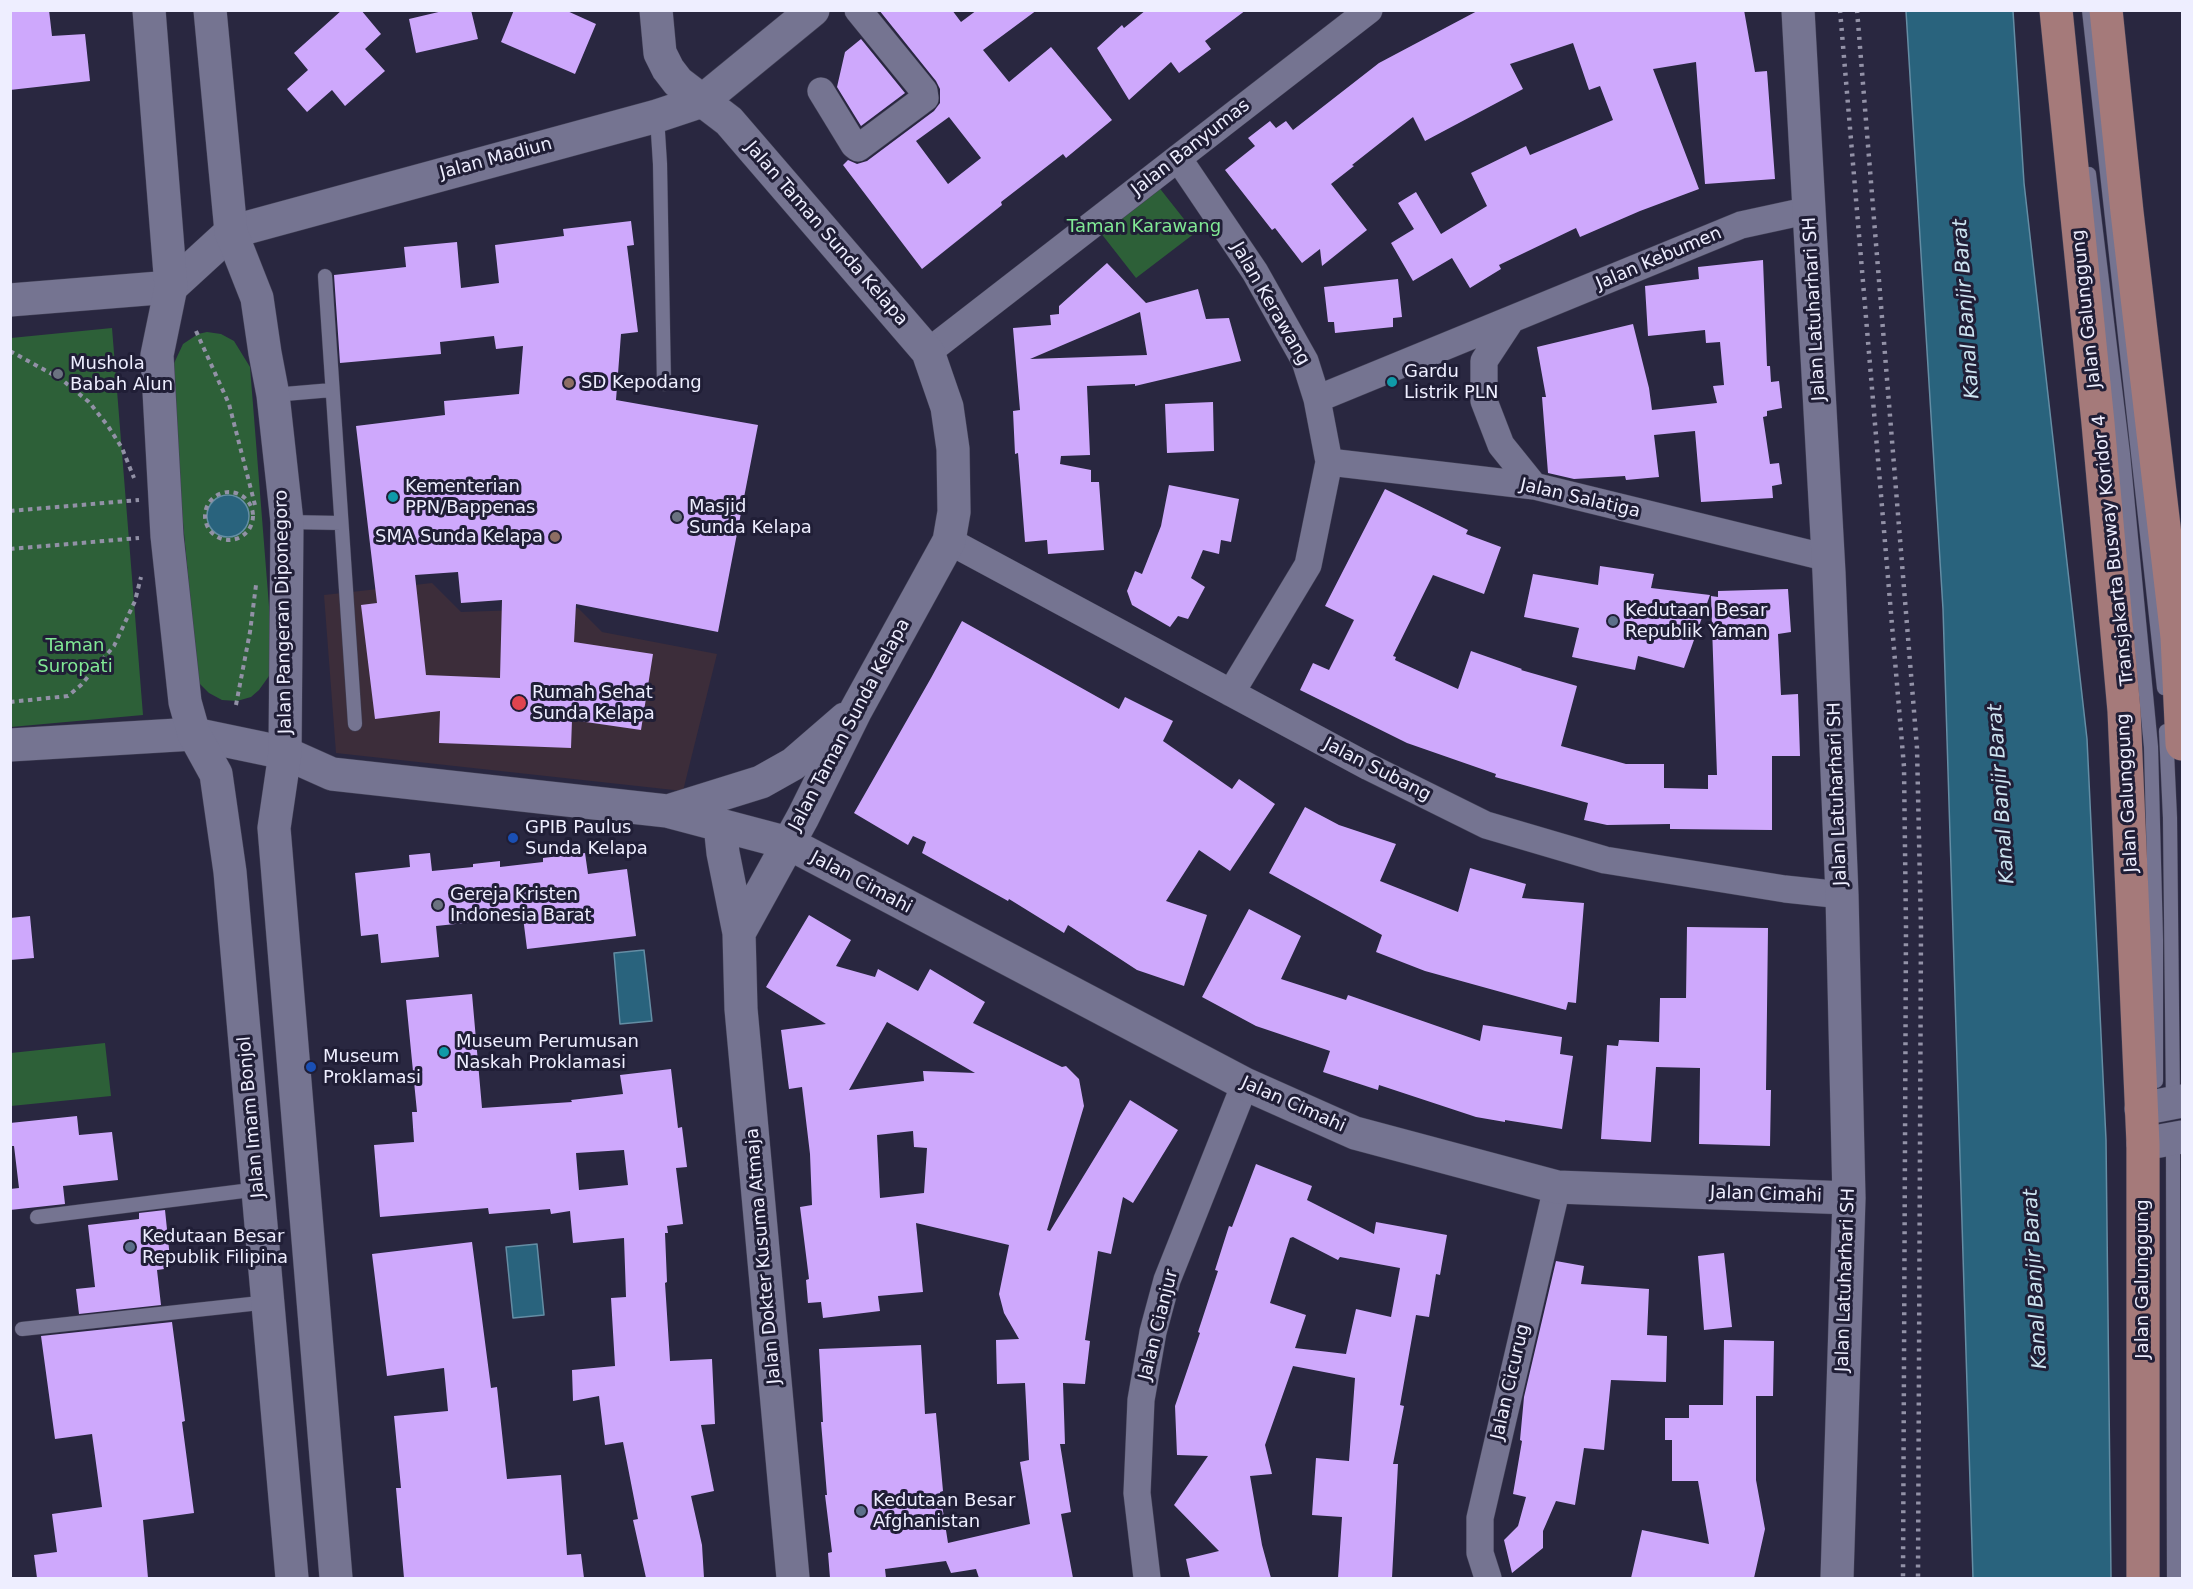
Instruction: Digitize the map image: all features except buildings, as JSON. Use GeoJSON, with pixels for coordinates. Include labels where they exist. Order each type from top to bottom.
{"type":"FeatureCollection","features":[{"type":"Feature","properties":{"kind":"main road","name":"Jalan Galunggung"},"geometry":{"type":"LineString","coordinates":[[2056,10],[2102,216],[2177,637],[2174,733]]}},
{"type":"Feature","properties":{"kind":"main road","name":"Jalan Galunggung"},"geometry":{"type":"LineString","coordinates":[[2106,10],[2098,423],[2164,1124],[2143,1578]]}},
{"type":"Feature","properties":{"kind":"street"},"geometry":{"type":"LineString","coordinates":[[149,10],[171,287],[156,355],[167,536],[185,702],[194,734]]}},
{"type":"Feature","properties":{"kind":"street","name":"Jalan Pangeran Diponegoro"},"geometry":{"type":"LineString","coordinates":[[210,10],[231,232],[257,298],[273,395],[272,523],[285,753]]}},
{"type":"Feature","properties":{"kind":"street","name":"Jalan Taman Sunda Kelapa"},"geometry":{"type":"LineString","coordinates":[[10,745],[194,734],[285,753],[332,774],[667,811],[788,843],[856,710],[949,541],[954,512],[953,449],[947,406],[928,352],[729,122],[678,82],[668,69],[660,53],[656,10]]}},
{"type":"Feature","properties":{"kind":"street","name":"Jalan Madiun"},"geometry":{"type":"LineString","coordinates":[[171,287],[231,232],[657,116],[702,101],[813,10]]}},
{"type":"Feature","properties":{"kind":"street"},"geometry":{"type":"LineString","coordinates":[[821,91],[858,148],[925,98],[924,91],[858,10]]}},
{"type":"Feature","properties":{"kind":"street","name":"Jalan Banyumas"},"geometry":{"type":"LineString","coordinates":[[928,352],[1369,10]]}},
{"type":"Feature","properties":{"kind":"street","name":"Jalan Latuharhari SH"},"geometry":{"type":"LineString","coordinates":[[1798,10],[1828,558],[1842,895],[1849,1198],[1837,1578]]}},
{"type":"Feature","properties":{"kind":"street","name":"Jalan Kerawang"},"geometry":{"type":"LineString","coordinates":[[1178,158],[1255,272],[1305,361],[1317,399],[1329,462],[1308,565],[1231,693]]}},
{"type":"Feature","properties":{"kind":"street","name":"Jalan Kebumen"},"geometry":{"type":"LineString","coordinates":[[1317,399],[1741,225],[1810,210]]}},
{"type":"Feature","properties":{"kind":"street"},"geometry":{"type":"LineString","coordinates":[[10,300],[171,287]]}},
{"type":"Feature","properties":{"kind":"street"},"geometry":{"type":"LineString","coordinates":[[1511,320],[1484,361],[1484,401],[1501,445],[1534,486]]}},
{"type":"Feature","properties":{"kind":"street","name":"Jalan Salatiga"},"geometry":{"type":"LineString","coordinates":[[1329,462],[1534,486],[1828,558]]}},
{"type":"Feature","properties":{"kind":"street","name":"Jalan Subang"},"geometry":{"type":"LineString","coordinates":[[949,541],[1369,767],[1486,825],[1605,860],[1785,889],[1842,895]]}},
{"type":"Feature","properties":{"kind":"street"},"geometry":{"type":"LineString","coordinates":[[667,811],[761,782],[793,764],[856,710]]}},
{"type":"Feature","properties":{"kind":"street","name":"Jalan Imam Bonjol"},"geometry":{"type":"LineString","coordinates":[[194,734],[216,774],[230,872],[292,1578]]}},
{"type":"Feature","properties":{"kind":"street"},"geometry":{"type":"LineString","coordinates":[[285,753],[274,828],[336,1578]]}},
{"type":"Feature","properties":{"kind":"street","name":"Jalan Dokter Kusuma Atmaja"},"geometry":{"type":"LineString","coordinates":[[720,825],[723,853],[739,933],[741,1009],[793,1578]]}},
{"type":"Feature","properties":{"kind":"street"},"geometry":{"type":"LineString","coordinates":[[739,933],[788,843]]}},
{"type":"Feature","properties":{"kind":"street","name":"Jalan Cimahi"},"geometry":{"type":"LineString","coordinates":[[788,843],[1245,1084],[1355,1133],[1557,1187],[1849,1198]]}},
{"type":"Feature","properties":{"kind":"street","name":"Jalan Cianjur"},"geometry":{"type":"LineString","coordinates":[[1147,1578],[1137,1493],[1141,1400],[1153,1332],[1167,1280],[1245,1084]]}},
{"type":"Feature","properties":{"kind":"street","name":"Jalan Cicurug"},"geometry":{"type":"LineString","coordinates":[[1488,1578],[1480,1553],[1480,1518],[1557,1187]]}},
{"type":"Feature","properties":{"kind":"street"},"geometry":{"type":"LineString","coordinates":[[289,1534],[332,1531]]}},
{"type":"Feature","properties":{"kind":"lane"},"geometry":{"type":"LineString","coordinates":[[2069,10],[2079,93]]}},
{"type":"Feature","properties":{"kind":"lane"},"geometry":{"type":"LineString","coordinates":[[2089,10],[2102,216],[2164,699]]}},
{"type":"Feature","properties":{"kind":"lane"},"geometry":{"type":"LineString","coordinates":[[657,116],[664,384]]}},
{"type":"Feature","properties":{"kind":"lane"},"geometry":{"type":"LineString","coordinates":[[2087,161],[2102,216]]}},
{"type":"Feature","properties":{"kind":"lane"},"geometry":{"type":"LineString","coordinates":[[325,276],[355,724]]}},
{"type":"Feature","properties":{"kind":"lane"},"geometry":{"type":"LineString","coordinates":[[273,395],[332,390]]}},
{"type":"Feature","properties":{"kind":"lane"},"geometry":{"type":"LineString","coordinates":[[272,523],[341,523]]}},
{"type":"Feature","properties":{"kind":"lane"},"geometry":{"type":"LineString","coordinates":[[2174,733],[2170,818],[2164,1124],[2174,1578]]}},
{"type":"Feature","properties":{"kind":"lane"},"geometry":{"type":"LineString","coordinates":[[37,1216],[259,1189]]}},
{"type":"Feature","properties":{"kind":"lane"},"geometry":{"type":"LineString","coordinates":[[22,1329],[269,1302]]}},
{"type":"Feature","properties":{"kind":"path"},"geometry":{"type":"LineString","coordinates":[[196,331],[228,404],[257,513],[272,523]]}},
{"type":"Feature","properties":{"kind":"path"},"geometry":{"type":"LineString","coordinates":[[10,351],[61,379],[89,402],[122,448],[134,479]]}},
{"type":"Feature","properties":{"kind":"path"},"geometry":{"type":"LineString","coordinates":[[137,490],[141,510]]}},
{"type":"Feature","properties":{"kind":"path"},"geometry":{"type":"LineString","coordinates":[[229,491],[248,500],[253,520],[242,537],[222,539],[210,531],[205,512],[207,505],[216,495],[229,491]]}},
{"type":"Feature","properties":{"kind":"path"},"geometry":{"type":"LineString","coordinates":[[10,511],[140,500]]}},
{"type":"Feature","properties":{"kind":"path"},"geometry":{"type":"LineString","coordinates":[[10,549],[167,536]]}},
{"type":"Feature","properties":{"kind":"path"},"geometry":{"type":"LineString","coordinates":[[10,702],[68,696],[81,685],[114,646],[126,624],[135,601],[142,569]]}},
{"type":"Feature","properties":{"kind":"path"},"geometry":{"type":"LineString","coordinates":[[236,705],[250,632],[256,576]]}},
{"type":"Feature","properties":{"kind":"shaded area","name":"Rumah Sehat Sunda Kelapa"},"geometry":{"type":"Polygon","coordinates":[[[432,583],[461,612],[578,608],[602,632],[717,654],[683,791],[336,753],[324,595],[432,583]]]}},
{"type":"Feature","properties":{"kind":"green space","name":"Taman Karawang"},"geometry":{"type":"Polygon","coordinates":[[[1150,176],[1195,233],[1136,278],[1093,223],[1150,176]]]}},
{"type":"Feature","properties":{"kind":"green space","name":"Taman Suropati"},"geometry":{"type":"Polygon","coordinates":[[[112,328],[143,715],[11,727],[11,338],[112,328]]]}},
{"type":"Feature","properties":{"kind":"green space"},"geometry":{"type":"Polygon","coordinates":[[[207,332],[221,334],[234,341],[250,367],[274,669],[251,697],[237,701],[222,700],[209,693],[198,682],[169,374],[183,344],[198,334],[207,332]]]}},
{"type":"Feature","properties":{"kind":"green space"},"geometry":{"type":"Polygon","coordinates":[[[105,1043],[111,1096],[11,1106],[11,1053],[105,1043]]]}},
{"type":"Feature","properties":{"kind":"water","name":"Kanal Banjir Barat"},"geometry":{"type":"Polygon","coordinates":[[[1906,11],[2013,11],[2024,183],[2087,739],[2106,1140],[2111,1578],[1973,1578],[1943,609],[1906,11]]]}},
{"type":"Feature","properties":{"kind":"water"},"geometry":{"type":"Polygon","coordinates":[[[228,495],[243,501],[249,516],[243,531],[228,537],[213,531],[207,516],[213,501],[228,495]]]}},
{"type":"Feature","properties":{"kind":"water"},"geometry":{"type":"Polygon","coordinates":[[[644,950],[652,1021],[620,1024],[614,953],[644,950]]]}},
{"type":"Feature","properties":{"kind":"water"},"geometry":{"type":"Polygon","coordinates":[[[537,1244],[544,1315],[513,1318],[506,1247],[537,1244]]]}},
{"type":"Feature","properties":{"kind":"railway"},"geometry":{"type":"LineString","coordinates":[[1840,10],[1904,767],[1906,928],[1903,1578]]}},
{"type":"Feature","properties":{"kind":"railway"},"geometry":{"type":"LineString","coordinates":[[1857,10],[1917,748],[1921,928],[1918,1578]]}},
{"type":"Feature","properties":{"kind":"place","name":"Mushola Babah Alun"},"geometry":{"type":"Point","coordinates":[58,374]}},
{"type":"Feature","properties":{"kind":"place","name":"Gardu Listrik PLN"},"geometry":{"type":"Point","coordinates":[1392,382]}},
{"type":"Feature","properties":{"kind":"place","name":"SD Kepodang"},"geometry":{"type":"Point","coordinates":[569,383]}},
{"type":"Feature","properties":{"kind":"place","name":"Kementerian PPN/Bappenas"},"geometry":{"type":"Point","coordinates":[393,497]}},
{"type":"Feature","properties":{"kind":"place","name":"Masjid Sunda Kelapa"},"geometry":{"type":"Point","coordinates":[677,517]}},
{"type":"Feature","properties":{"kind":"place","name":"SMA Sunda Kelapa"},"geometry":{"type":"Point","coordinates":[555,537]}},
{"type":"Feature","properties":{"kind":"place","name":"Kedutaan Besar Republik Yaman"},"geometry":{"type":"Point","coordinates":[1613,621]}},
{"type":"Feature","properties":{"kind":"place","name":"Rumah Sehat Sunda Kelapa"},"geometry":{"type":"Point","coordinates":[519,703]}},
{"type":"Feature","properties":{"kind":"place","name":"GPIB Paulus Sunda Kelapa"},"geometry":{"type":"Point","coordinates":[513,838]}},
{"type":"Feature","properties":{"kind":"place","name":"Gereja Kristen Indonesia Barat"},"geometry":{"type":"Point","coordinates":[438,905]}},
{"type":"Feature","properties":{"kind":"place","name":"Museum Perumusan Naskah Proklamasi"},"geometry":{"type":"Point","coordinates":[444,1052]}},
{"type":"Feature","properties":{"kind":"place","name":"Museum Proklamasi"},"geometry":{"type":"Point","coordinates":[311,1067]}},
{"type":"Feature","properties":{"kind":"place","name":"Kedutaan Besar Republik Filipina"},"geometry":{"type":"Point","coordinates":[130,1247]}},
{"type":"Feature","properties":{"kind":"place","name":"Kedutaan Besar Afghanistan"},"geometry":{"type":"Point","coordinates":[861,1511]}}]}
